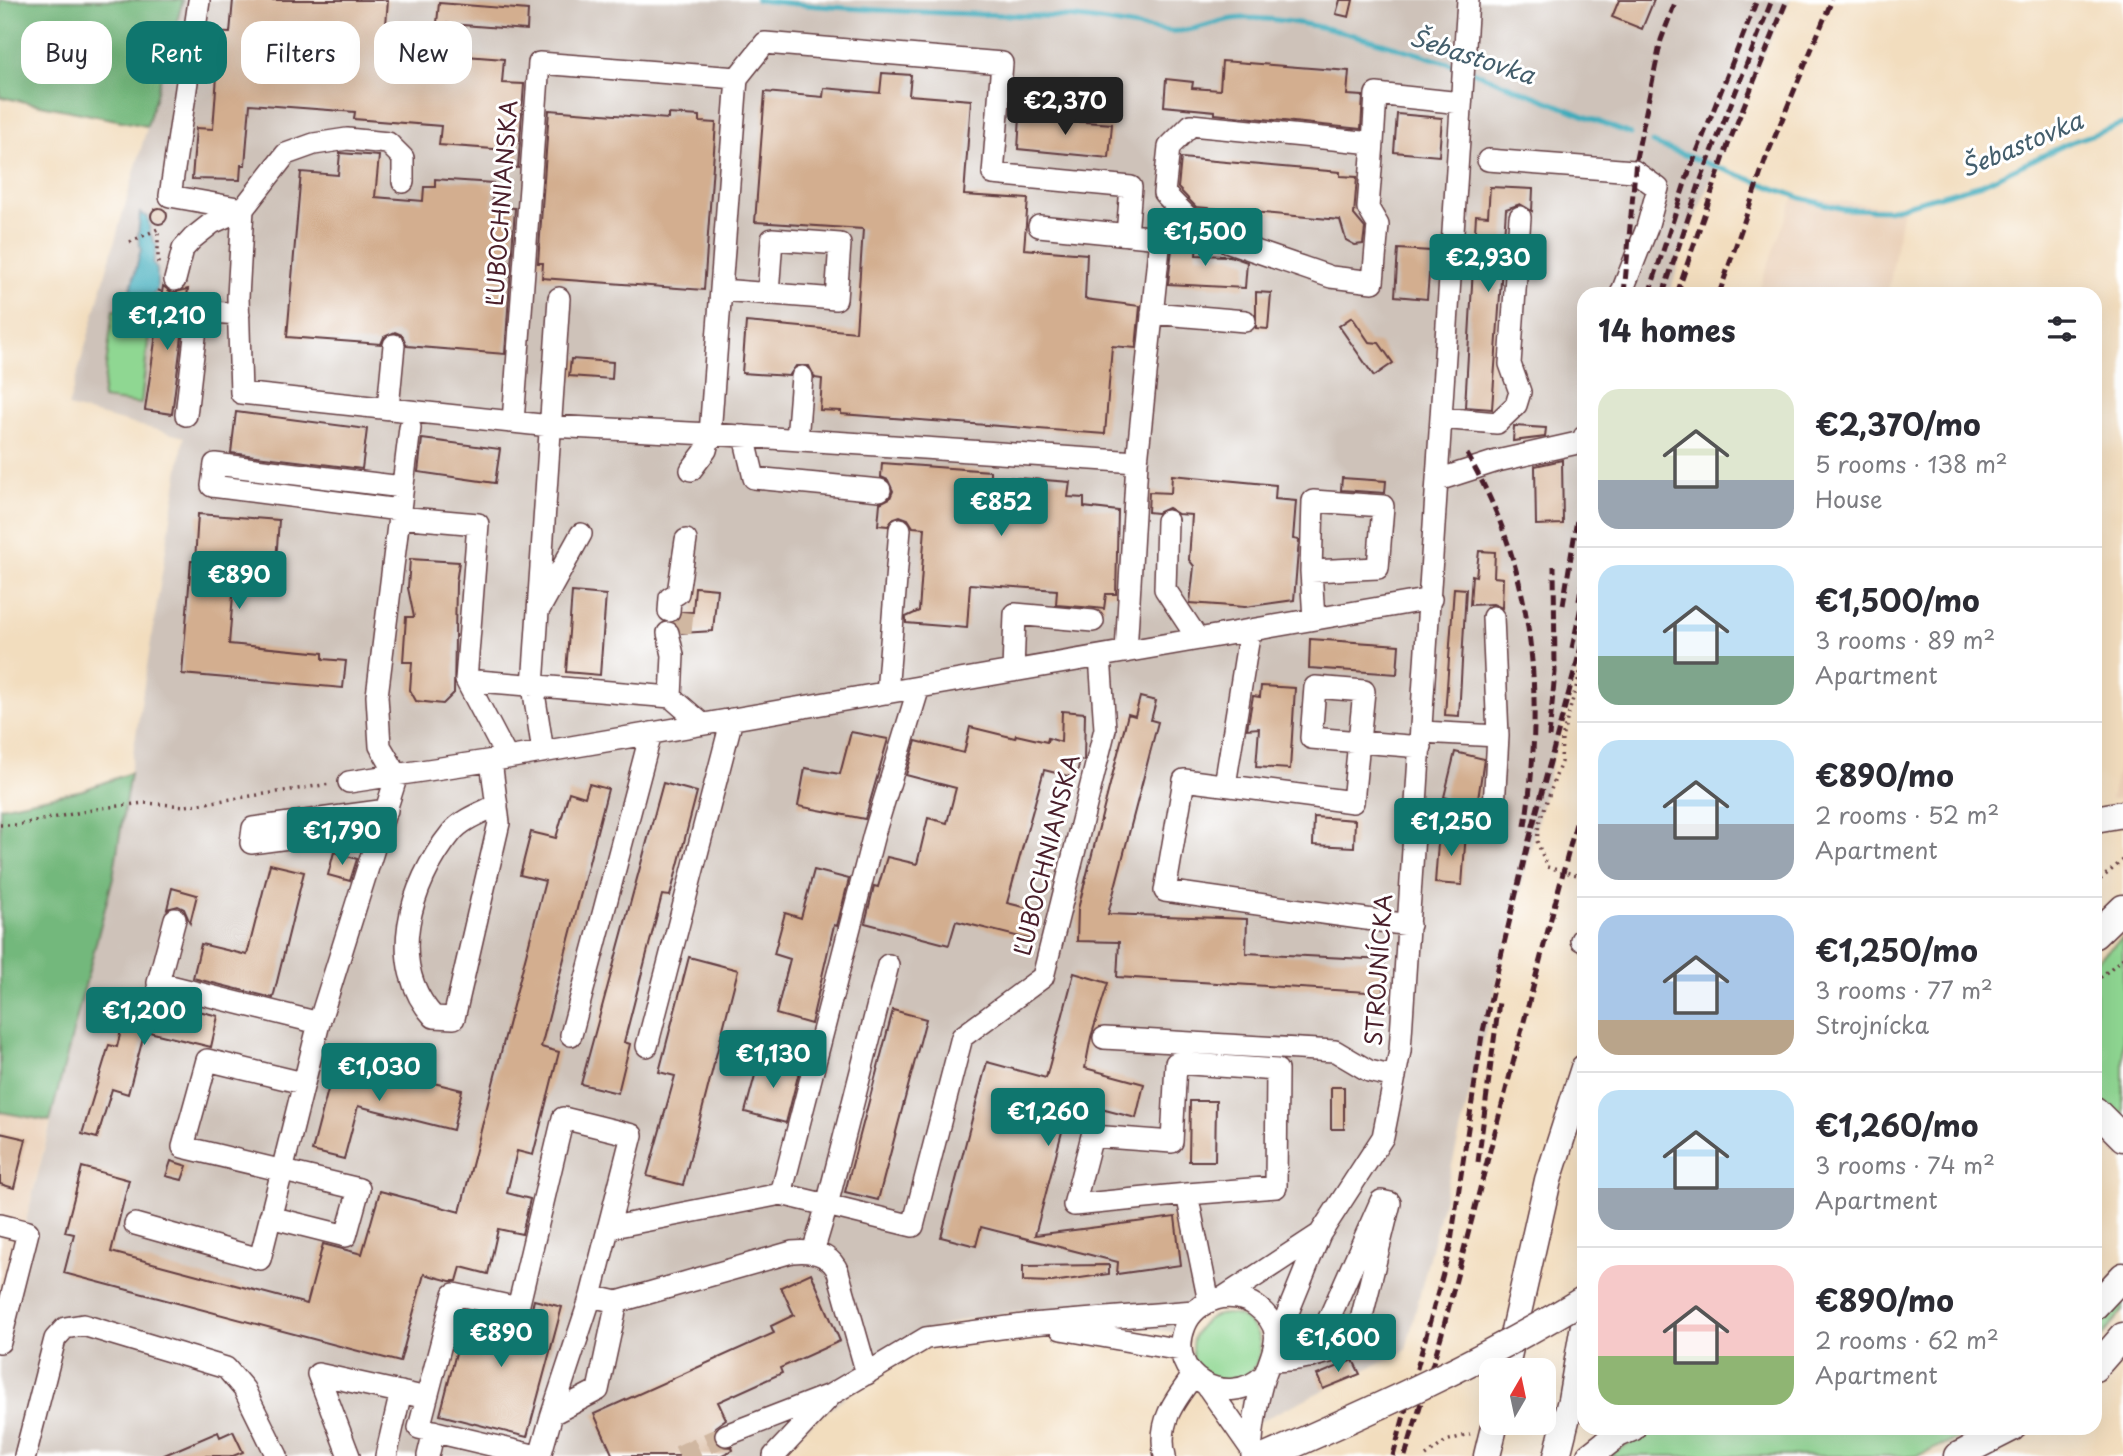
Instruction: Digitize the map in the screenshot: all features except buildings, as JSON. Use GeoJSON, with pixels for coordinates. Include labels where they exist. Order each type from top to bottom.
{"type":"FeatureCollection","features":[{"type":"Feature","properties":{"kind":"main road"},"geometry":{"type":"LineString","coordinates":[[2102,817],[2123,814]]}},
{"type":"Feature","properties":{"kind":"main road"},"geometry":{"type":"LineString","coordinates":[[2102,928],[2123,908]]}},
{"type":"Feature","properties":{"kind":"main road"},"geometry":{"type":"LineString","coordinates":[[1508,1358],[1548,1180],[1577,1090]]}},
{"type":"Feature","properties":{"kind":"main road"},"geometry":{"type":"LineString","coordinates":[[2102,1117],[2123,1138]]}},
{"type":"Feature","properties":{"kind":"main road"},"geometry":{"type":"LineString","coordinates":[[2102,1298],[2123,1276]]}},
{"type":"Feature","properties":{"kind":"main road"},"geometry":{"type":"LineString","coordinates":[[1257,1454],[1381,1404],[1550,1320],[1577,1303]]}},
{"type":"Feature","properties":{"kind":"main road"},"geometry":{"type":"LineString","coordinates":[[2102,1360],[2123,1336]]}},
{"type":"Feature","properties":{"kind":"main road"},"geometry":{"type":"LineString","coordinates":[[1556,1456],[1577,1406]]}},
{"type":"Feature","properties":{"kind":"main road"},"geometry":{"type":"LineString","coordinates":[[1590,1456],[1614,1435]]}},
{"type":"Feature","properties":{"kind":"main road"},"geometry":{"type":"LineString","coordinates":[[1956,1456],[1998,1435]]}},
{"type":"Feature","properties":{"kind":"street"},"geometry":{"type":"LineString","coordinates":[[199,1],[170,196],[243,209]]}},
{"type":"Feature","properties":{"kind":"street","name":"STROJNÍCKA"},"geometry":{"type":"LineString","coordinates":[[1320,1234],[1383,1137],[1395,1077],[1409,925],[1431,599],[1465,50],[1462,1]]}},
{"type":"Feature","properties":{"kind":"street"},"geometry":{"type":"LineString","coordinates":[[691,470],[706,450],[710,434],[737,78],[765,43],[1002,63],[993,174],[1131,187],[1127,235]]}},
{"type":"Feature","properties":{"kind":"street","name":"ĽUBOCHNIANSKA"},"geometry":{"type":"LineString","coordinates":[[513,422],[539,64],[737,78]]}},
{"type":"Feature","properties":{"kind":"street"},"geometry":{"type":"LineString","coordinates":[[1373,143],[1191,125],[1169,147],[1164,193],[1203,233],[1331,276],[1373,282],[1378,225],[1368,208],[1373,143],[1376,93],[1461,103]]}},
{"type":"Feature","properties":{"kind":"street"},"geometry":{"type":"LineString","coordinates":[[175,280],[183,248],[212,223],[243,209],[286,154],[314,144],[347,139],[388,144],[403,158],[403,182]]}},
{"type":"Feature","properties":{"kind":"street"},"geometry":{"type":"LineString","coordinates":[[1488,160],[1634,171],[1658,188],[1623,287]]}},
{"type":"Feature","properties":{"kind":"street"},"geometry":{"type":"LineString","coordinates":[[243,209],[239,314],[242,393],[550,426],[1138,462]]}},
{"type":"Feature","properties":{"kind":"street"},"geometry":{"type":"LineString","coordinates":[[1441,418],[1497,423],[1516,405],[1520,392],[1510,364],[1520,217]]}},
{"type":"Feature","properties":{"kind":"street"},"geometry":{"type":"LineString","coordinates":[[1039,226],[1160,239],[1138,462],[1125,652]]}},
{"type":"Feature","properties":{"kind":"street"},"geometry":{"type":"LineString","coordinates":[[721,290],[768,293]]}},
{"type":"Feature","properties":{"kind":"street"},"geometry":{"type":"LineString","coordinates":[[543,752],[533,686],[559,298]]}},
{"type":"Feature","properties":{"kind":"street"},"geometry":{"type":"LineString","coordinates":[[186,415],[198,311],[239,314]]}},
{"type":"Feature","properties":{"kind":"street"},"geometry":{"type":"LineString","coordinates":[[1152,313],[1245,321]]}},
{"type":"Feature","properties":{"kind":"street"},"geometry":{"type":"LineString","coordinates":[[388,408],[394,345]]}},
{"type":"Feature","properties":{"kind":"street"},"geometry":{"type":"LineString","coordinates":[[797,440],[802,377]]}},
{"type":"Feature","properties":{"kind":"street"},"geometry":{"type":"LineString","coordinates":[[135,1224],[260,1259],[319,1023],[397,775],[380,746],[377,696],[410,428]]}},
{"type":"Feature","properties":{"kind":"street"},"geometry":{"type":"LineString","coordinates":[[744,436],[754,478],[880,490]]}},
{"type":"Feature","properties":{"kind":"street"},"geometry":{"type":"LineString","coordinates":[[1437,480],[1497,461],[1577,443]]}},
{"type":"Feature","properties":{"kind":"street"},"geometry":{"type":"LineString","coordinates":[[402,487],[215,464],[212,486],[478,524],[466,680],[499,759],[499,823],[454,1018],[434,1017],[418,1000],[407,967],[407,930],[416,898],[451,832],[468,818],[497,805]]}},
{"type":"Feature","properties":{"kind":"street"},"geometry":{"type":"LineString","coordinates":[[1311,570],[1378,569],[1383,506],[1313,501],[1311,570],[1314,619]]}},
{"type":"Feature","properties":{"kind":"street"},"geometry":{"type":"LineString","coordinates":[[1167,521],[1165,589],[1198,639]]}},
{"type":"Feature","properties":{"kind":"street"},"geometry":{"type":"LineString","coordinates":[[887,692],[900,529]]}},
{"type":"Feature","properties":{"kind":"street"},"geometry":{"type":"LineString","coordinates":[[537,612],[581,534]]}},
{"type":"Feature","properties":{"kind":"street"},"geometry":{"type":"LineString","coordinates":[[677,605],[686,540]]}},
{"type":"Feature","properties":{"kind":"street"},"geometry":{"type":"LineString","coordinates":[[348,782],[543,752],[1431,599]]}},
{"type":"Feature","properties":{"kind":"street"},"geometry":{"type":"LineString","coordinates":[[1013,671],[1016,614],[1093,621]]}},
{"type":"Feature","properties":{"kind":"street"},"geometry":{"type":"LineString","coordinates":[[1493,617],[1498,736],[1494,807]]}},
{"type":"Feature","properties":{"kind":"street"},"geometry":{"type":"LineString","coordinates":[[1225,785],[1250,630]]}},
{"type":"Feature","properties":{"kind":"street"},"geometry":{"type":"LineString","coordinates":[[671,697],[674,633]]}},
{"type":"Feature","properties":{"kind":"street","name":"ĽUBOCHNIANSKA"},"geometry":{"type":"LineString","coordinates":[[781,1194],[913,1226],[962,1037],[1043,978],[1105,729],[1100,656]]}},
{"type":"Feature","properties":{"kind":"street"},"geometry":{"type":"LineString","coordinates":[[466,680],[671,697],[702,724]]}},
{"type":"Feature","properties":{"kind":"street"},"geometry":{"type":"LineString","coordinates":[[608,1228],[781,1194],[874,834],[919,687]]}},
{"type":"Feature","properties":{"kind":"street"},"geometry":{"type":"LineString","coordinates":[[647,1046],[732,719]]}},
{"type":"Feature","properties":{"kind":"street"},"geometry":{"type":"LineString","coordinates":[[571,1035],[650,733]]}},
{"type":"Feature","properties":{"kind":"street"},"geometry":{"type":"LineString","coordinates":[[1409,925],[1164,891],[1184,780],[1353,802],[1360,742],[1498,736]]}},
{"type":"Feature","properties":{"kind":"street"},"geometry":{"type":"LineString","coordinates":[[337,817],[387,810]]}},
{"type":"Feature","properties":{"kind":"street"},"geometry":{"type":"LineString","coordinates":[[175,919],[158,984],[319,1023]]}},
{"type":"Feature","properties":{"kind":"street"},"geometry":{"type":"LineString","coordinates":[[813,1252],[888,965]]}},
{"type":"Feature","properties":{"kind":"street"},"geometry":{"type":"LineString","coordinates":[[1104,1038],[1335,1051],[1369,1071],[1395,1077]]}},
{"type":"Feature","properties":{"kind":"street"},"geometry":{"type":"LineString","coordinates":[[270,1217],[346,1236],[359,1189],[183,1147],[207,1060],[303,1083]]}},
{"type":"Feature","properties":{"kind":"street"},"geometry":{"type":"LineString","coordinates":[[1176,1063],[1278,1070],[1276,1187],[1187,1194],[1074,1205],[1092,1136],[1172,1142],[1176,1063]]}},
{"type":"Feature","properties":{"kind":"street"},"geometry":{"type":"LineString","coordinates":[[563,1118],[632,1135],[608,1228],[591,1296],[539,1456],[510,1453],[419,1428],[454,1294],[518,1308],[563,1118]]}},
{"type":"Feature","properties":{"kind":"street"},"geometry":{"type":"LineString","coordinates":[[1187,1194],[1209,1303]]}},
{"type":"Feature","properties":{"kind":"street"},"geometry":{"type":"LineString","coordinates":[[1271,1360],[1299,1361],[1312,1357],[1354,1344],[1390,1203],[1381,1201],[1312,1357]]}},
{"type":"Feature","properties":{"kind":"street"},"geometry":{"type":"LineString","coordinates":[[0,1225],[28,1232],[5,1301],[0,1342]]}},
{"type":"Feature","properties":{"kind":"street"},"geometry":{"type":"LineString","coordinates":[[1257,1454],[1200,1381],[1181,1350],[1183,1329],[1209,1303],[1320,1234]]}},
{"type":"Feature","properties":{"kind":"street"},"geometry":{"type":"LineString","coordinates":[[1200,1381],[1222,1391],[1237,1391],[1252,1385],[1271,1360],[1320,1234]]}},
{"type":"Feature","properties":{"kind":"street"},"geometry":{"type":"LineString","coordinates":[[591,1296],[617,1302],[792,1252],[813,1252],[835,1264],[867,1374]]}},
{"type":"Feature","properties":{"kind":"street"},"geometry":{"type":"LineString","coordinates":[[726,1435],[832,1394],[926,1338],[1238,1298],[1257,1307],[1271,1324],[1271,1360],[1257,1454]]}},
{"type":"Feature","properties":{"kind":"street"},"geometry":{"type":"LineString","coordinates":[[552,1414],[598,1390],[617,1302]]}},
{"type":"Feature","properties":{"kind":"street"},"geometry":{"type":"LineString","coordinates":[[1031,1324],[1181,1350]]}},
{"type":"Feature","properties":{"kind":"street"},"geometry":{"type":"LineString","coordinates":[[24,1456],[55,1339],[65,1328],[83,1325],[226,1368],[244,1389],[277,1456]]}},
{"type":"Feature","properties":{"kind":"street"},"geometry":{"type":"LineString","coordinates":[[349,1456],[318,1374],[426,1398]]}},
{"type":"Feature","properties":{"kind":"street"},"geometry":{"type":"LineString","coordinates":[[1165,1456],[1162,1442],[1172,1403],[1200,1381]]}},
{"type":"Feature","properties":{"kind":"street"},"geometry":{"type":"LineString","coordinates":[[386,1456],[401,1392]]}},
{"type":"Feature","properties":{"kind":"street"},"geometry":{"type":"LineString","coordinates":[[774,1456],[832,1394]]}},
{"type":"Feature","properties":{"kind":"street"},"geometry":{"type":"LineString","coordinates":[[428,1456],[434,1431]]}},
{"type":"Feature","properties":{"kind":"path"},"geometry":{"type":"LineString","coordinates":[[130,242],[158,229],[156,262],[161,288],[155,299],[136,307],[135,313]]}},
{"type":"Feature","properties":{"kind":"path"},"geometry":{"type":"LineString","coordinates":[[1577,684],[1562,738],[1561,762],[1539,823],[1537,841],[1547,867],[1577,875]]}},
{"type":"Feature","properties":{"kind":"path"},"geometry":{"type":"LineString","coordinates":[[0,825],[17,825],[144,803],[186,806],[348,782]]}},
{"type":"Feature","properties":{"kind":"path"},"geometry":{"type":"LineString","coordinates":[[2102,878],[2123,860]]}},
{"type":"Feature","properties":{"kind":"path"},"geometry":{"type":"LineString","coordinates":[[2102,976],[2123,958]]}},
{"type":"Feature","properties":{"kind":"path"},"geometry":{"type":"LineString","coordinates":[[1426,1456],[1446,1441],[1467,1433],[1491,1440]]}},
{"type":"Feature","properties":{"kind":"shaded area"},"geometry":{"type":"Polygon","coordinates":[[[183,0],[1791,0],[1777,24],[1685,241],[1672,287],[1577,287],[1577,662],[1406,1350],[1246,1428],[1239,1391],[1278,1346],[1258,1298],[1185,1305],[1173,1332],[1022,1311],[961,1320],[924,1333],[772,1456],[0,1456],[0,1323],[113,877],[184,437],[68,407],[159,84],[227,84],[227,21],[177,21],[183,0]]]}},
{"type":"Feature","properties":{"kind":"shaded area"},"geometry":{"type":"Polygon","coordinates":[[[1794,196],[1903,208],[1889,287],[1760,287],[1794,196]]]}},
{"type":"Feature","properties":{"kind":"shaded area"},"geometry":{"type":"Polygon","coordinates":[[[2123,744],[2123,798],[2111,799],[2123,744]]]}},
{"type":"Feature","properties":{"kind":"shaded area"},"geometry":{"type":"Polygon","coordinates":[[[0,1112],[50,1121],[0,1323],[0,1112]]]}},
{"type":"Feature","properties":{"kind":"green space"},"geometry":{"type":"Polygon","coordinates":[[[0,0],[183,0],[177,21],[126,21],[126,84],[159,84],[147,126],[0,97],[0,0]]]}},
{"type":"Feature","properties":{"kind":"green space"},"geometry":{"type":"Polygon","coordinates":[[[113,310],[151,315],[141,404],[102,399],[113,310]]]}},
{"type":"Feature","properties":{"kind":"green space"},"geometry":{"type":"Polygon","coordinates":[[[130,773],[113,877],[50,1121],[0,1112],[0,807],[83,790],[130,773]]]}},
{"type":"Feature","properties":{"kind":"green space"},"geometry":{"type":"Polygon","coordinates":[[[2123,937],[2123,1120],[2102,1103],[2102,956],[2123,937]]]}},
{"type":"Feature","properties":{"kind":"green space"},"geometry":{"type":"Polygon","coordinates":[[[2123,1293],[2123,1310],[2102,1337],[2102,1313],[2123,1293]]]}},
{"type":"Feature","properties":{"kind":"green space"},"geometry":{"type":"Polygon","coordinates":[[[1233,1314],[1254,1329],[1260,1341],[1258,1361],[1250,1372],[1233,1382],[1219,1382],[1202,1372],[1194,1361],[1192,1341],[1202,1324],[1213,1316],[1233,1314]]]}},
{"type":"Feature","properties":{"kind":"green space"},"geometry":{"type":"Polygon","coordinates":[[[1646,1435],[1966,1435],[1917,1456],[1608,1456],[1646,1435]]]}},
{"type":"Feature","properties":{"kind":"water"},"geometry":{"type":"Polygon","coordinates":[[[140,213],[148,217],[150,233],[157,247],[153,263],[157,270],[157,291],[150,298],[146,297],[143,303],[129,296],[141,249],[138,237],[140,213]]]}},
{"type":"Feature","properties":{"kind":"waterway","name":"Šebastovka"},"geometry":{"type":"LineString","coordinates":[[757,0],[872,10],[1064,17],[1169,31],[1189,30],[1236,18],[1272,20],[1326,28],[1458,66]]}},
{"type":"Feature","properties":{"kind":"waterway","name":"Šebastovka"},"geometry":{"type":"LineString","coordinates":[[1467,69],[1630,134]]}},
{"type":"Feature","properties":{"kind":"waterway","name":"Šebastovka"},"geometry":{"type":"LineString","coordinates":[[1652,143],[1801,198],[1843,209],[1888,210],[1982,184],[2071,142],[2123,124]]}},
{"type":"Feature","properties":{"kind":"tunnel"},"geometry":{"type":"LineString","coordinates":[[681,633],[683,612]]}},
{"type":"Feature","properties":{"kind":"tunnel"},"geometry":{"type":"LineString","coordinates":[[679,1456],[726,1435]]}},
{"type":"Feature","properties":{"kind":"railway"},"geometry":{"type":"LineString","coordinates":[[1625,287],[1636,159],[1661,40],[1676,0]]}},
{"type":"Feature","properties":{"kind":"railway"},"geometry":{"type":"LineString","coordinates":[[1651,287],[1687,177],[1757,0]]}},
{"type":"Feature","properties":{"kind":"railway"},"geometry":{"type":"LineString","coordinates":[[1665,287],[1700,182],[1772,0]]}},
{"type":"Feature","properties":{"kind":"railway"},"geometry":{"type":"LineString","coordinates":[[1679,287],[1728,145],[1787,0]]}},
{"type":"Feature","properties":{"kind":"railway"},"geometry":{"type":"LineString","coordinates":[[1721,287],[1766,158],[1832,0]]}},
{"type":"Feature","properties":{"kind":"railway"},"geometry":{"type":"LineString","coordinates":[[1467,454],[1490,498],[1508,543],[1521,588],[1529,634],[1534,729],[1525,826]]}},
{"type":"Feature","properties":{"kind":"railway"},"geometry":{"type":"LineString","coordinates":[[1563,605],[1577,520]]}},
{"type":"Feature","properties":{"kind":"railway"},"geometry":{"type":"LineString","coordinates":[[1549,737],[1555,672],[1554,566]]}},
{"type":"Feature","properties":{"kind":"railway"},"geometry":{"type":"LineString","coordinates":[[1572,648],[1577,625]]}},
{"type":"Feature","properties":{"kind":"railway"},"geometry":{"type":"LineString","coordinates":[[1393,1456],[1450,1248],[1482,1035],[1528,844],[1577,662]]}},
{"type":"Feature","properties":{"kind":"railway"},"geometry":{"type":"LineString","coordinates":[[1405,1456],[1442,1333],[1577,820]]}},
{"type":"Feature","properties":{"kind":"railway"},"geometry":{"type":"LineString","coordinates":[[1478,1162],[1499,1002]]}}]}
